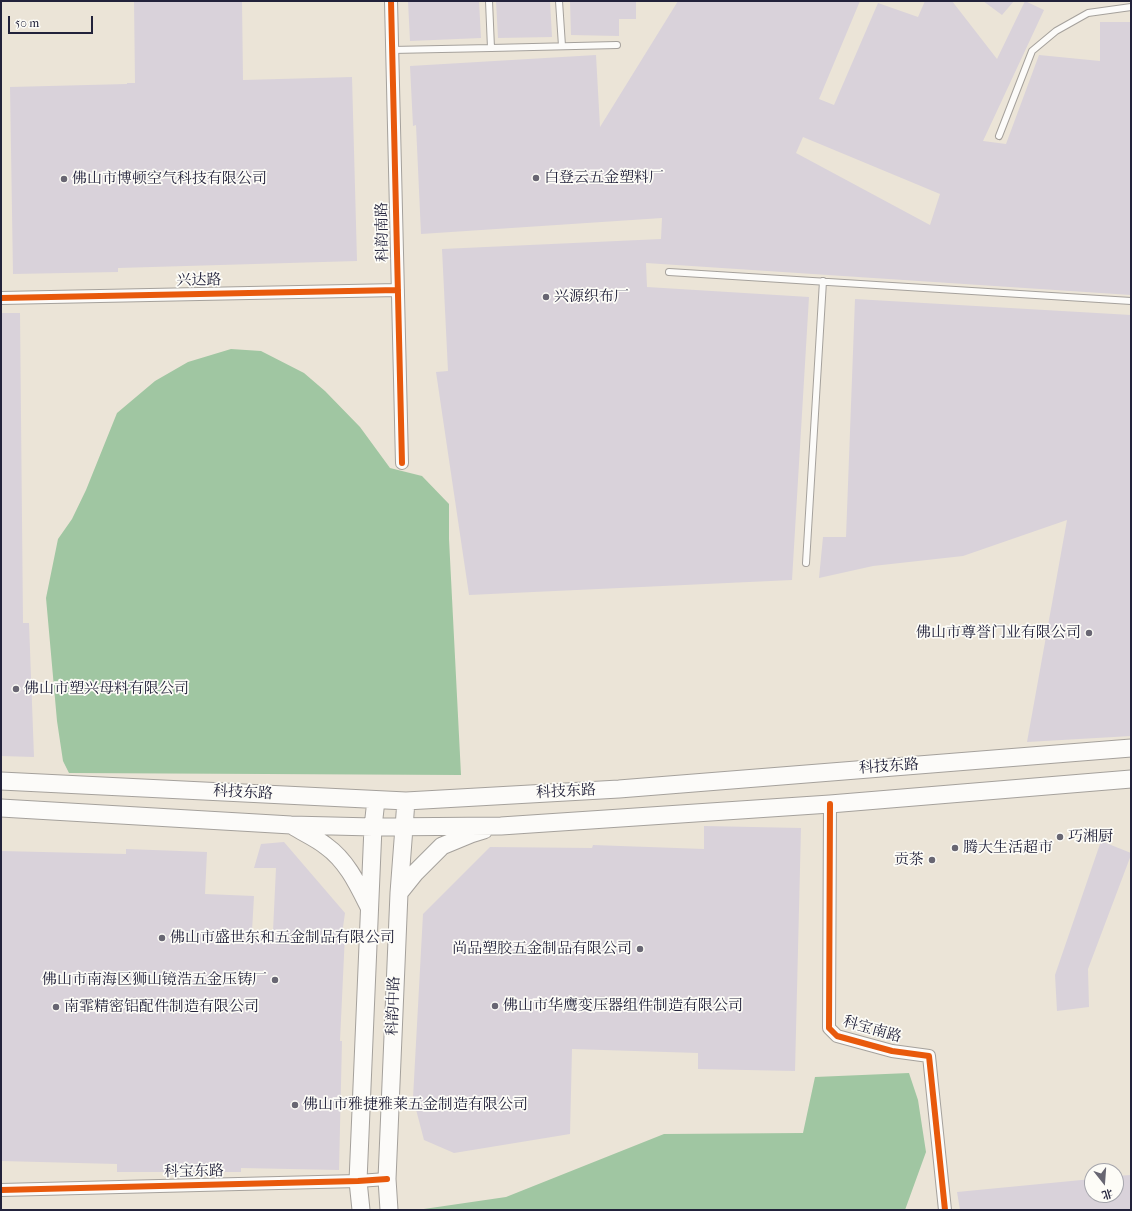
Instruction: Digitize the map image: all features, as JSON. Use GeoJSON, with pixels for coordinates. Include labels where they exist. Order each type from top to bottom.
{"type":"FeatureCollection","features":[{"type":"Feature","properties":{"kind":"main road","name":"科技东路"},"geometry":{"type":"LineString","coordinates":[[1,781],[406,801],[619,789],[1131,748]]}},
{"type":"Feature","properties":{"kind":"main road","name":"科技东路"},"geometry":{"type":"LineString","coordinates":[[501,826],[830,804],[1131,778]]}},
{"type":"Feature","properties":{"kind":"main road"},"geometry":{"type":"LineString","coordinates":[[360,1210],[358,1181],[373,827],[376,800]]}},
{"type":"Feature","properties":{"kind":"main road","name":"科韵中路"},"geometry":{"type":"LineString","coordinates":[[389,1210],[387,1179],[399,893],[406,801]]}},
{"type":"Feature","properties":{"kind":"main road"},"geometry":{"type":"LineString","coordinates":[[1,808],[291,825],[373,827],[501,826]]}},
{"type":"Feature","properties":{"kind":"main road"},"geometry":{"type":"LineString","coordinates":[[291,825],[326,846],[343,862],[358,885],[370,911]]}},
{"type":"Feature","properties":{"kind":"main road"},"geometry":{"type":"LineString","coordinates":[[399,893],[415,873],[442,846],[471,834],[501,826]]}},
{"type":"Feature","properties":{"kind":"street","name":"科韵南路"},"geometry":{"type":"LineString","coordinates":[[391,1],[402,463]]}},
{"type":"Feature","properties":{"kind":"street","name":"兴达路"},"geometry":{"type":"LineString","coordinates":[[1,298],[398,290]]}},
{"type":"Feature","properties":{"kind":"street","name":"科宝南路"},"geometry":{"type":"LineString","coordinates":[[830,804],[829,1028],[837,1036],[892,1051],[929,1056],[945,1210]]}},
{"type":"Feature","properties":{"kind":"street","name":"科宝东路"},"geometry":{"type":"LineString","coordinates":[[1,1190],[387,1179]]}},
{"type":"Feature","properties":{"kind":"lane"},"geometry":{"type":"LineString","coordinates":[[489,1],[491,48]]}},
{"type":"Feature","properties":{"kind":"lane"},"geometry":{"type":"LineString","coordinates":[[559,1],[562,46]]}},
{"type":"Feature","properties":{"kind":"lane"},"geometry":{"type":"LineString","coordinates":[[999,136],[1032,51],[1056,31],[1088,13],[1131,7]]}},
{"type":"Feature","properties":{"kind":"lane"},"geometry":{"type":"LineString","coordinates":[[392,50],[617,45]]}},
{"type":"Feature","properties":{"kind":"lane"},"geometry":{"type":"LineString","coordinates":[[669,272],[1131,301]]}},
{"type":"Feature","properties":{"kind":"lane"},"geometry":{"type":"LineString","coordinates":[[806,563],[823,281]]}},
{"type":"Feature","properties":{"kind":"green space"},"geometry":{"type":"Polygon","coordinates":[[[231,349],[261,351],[304,373],[325,391],[360,427],[390,468],[422,476],[449,504],[449,539],[461,775],[69,773],[63,761],[57,721],[46,598],[58,539],[72,519],[86,490],[117,413],[155,381],[188,362],[231,349]]]}},
{"type":"Feature","properties":{"kind":"green space"},"geometry":{"type":"Polygon","coordinates":[[[909,1073],[918,1100],[926,1152],[905,1210],[417,1210],[506,1197],[664,1134],[803,1133],[815,1077],[909,1073]]]}},
{"type":"Feature","properties":{"kind":"building"},"geometry":{"type":"Polygon","coordinates":[[[134,1],[242,1],[243,80],[352,77],[357,261],[118,268],[118,272],[13,274],[10,87],[135,83],[134,1]]]}},
{"type":"Feature","properties":{"kind":"building"},"geometry":{"type":"Polygon","coordinates":[[[408,1],[479,1],[481,38],[410,41],[408,1]]]}},
{"type":"Feature","properties":{"kind":"building"},"geometry":{"type":"Polygon","coordinates":[[[496,1],[550,1],[552,37],[498,38],[496,1]]]}},
{"type":"Feature","properties":{"kind":"building"},"geometry":{"type":"Polygon","coordinates":[[[570,1],[636,1],[636,19],[619,19],[619,36],[571,35],[570,1]]]}},
{"type":"Feature","properties":{"kind":"building"},"geometry":{"type":"Polygon","coordinates":[[[678,1],[860,1],[819,99],[834,105],[878,3],[918,17],[925,1],[952,1],[997,59],[1025,1],[1044,10],[983,141],[1006,144],[1039,55],[1100,61],[1100,22],[1131,22],[1131,295],[646,263],[647,287],[809,297],[792,580],[469,595],[436,372],[448,371],[442,249],[661,239],[662,218],[421,234],[416,125],[413,126],[410,66],[596,55],[600,127],[678,1]],[[803,137],[796,153],[930,225],[940,194],[803,137]]]}},
{"type":"Feature","properties":{"kind":"building"},"geometry":{"type":"Polygon","coordinates":[[[983,1],[1014,1],[1002,15],[983,1]]]}},
{"type":"Feature","properties":{"kind":"building"},"geometry":{"type":"Polygon","coordinates":[[[855,299],[1131,315],[1131,736],[1027,742],[1067,520],[963,556],[873,566],[819,578],[823,537],[846,537],[855,299]]]}},
{"type":"Feature","properties":{"kind":"building"},"geometry":{"type":"Polygon","coordinates":[[[1,313],[20,313],[23,623],[29,623],[34,757],[1,756],[1,313]]]}},
{"type":"Feature","properties":{"kind":"building"},"geometry":{"type":"Polygon","coordinates":[[[704,826],[801,828],[795,1071],[698,1069],[698,1053],[572,1049],[570,1134],[454,1153],[424,1140],[413,1098],[423,914],[490,847],[592,848],[593,845],[704,849],[704,826]]]}},
{"type":"Feature","properties":{"kind":"building"},"geometry":{"type":"Polygon","coordinates":[[[1101,841],[1131,853],[1131,855],[1088,969],[1089,1007],[1057,1011],[1055,975],[1101,841]]]}},
{"type":"Feature","properties":{"kind":"building"},"geometry":{"type":"Polygon","coordinates":[[[284,842],[345,913],[342,934],[345,934],[340,1041],[342,1041],[339,1170],[241,1168],[241,1172],[117,1172],[117,1164],[1,1161],[1,851],[126,854],[126,849],[207,852],[205,894],[254,896],[252,931],[273,931],[276,868],[254,868],[261,844],[284,842]]]}},
{"type":"Feature","properties":{"kind":"building"},"geometry":{"type":"Polygon","coordinates":[[[1124,1175],[1131,1175],[1131,1210],[960,1210],[957,1192],[1084,1180],[1084,1203],[1124,1203],[1124,1175]]]}},
{"type":"Feature","properties":{"kind":"cycle path"},"geometry":{"type":"LineString","coordinates":[[391,1],[402,463]]}},
{"type":"Feature","properties":{"kind":"cycle path"},"geometry":{"type":"LineString","coordinates":[[1,298],[398,290]]}},
{"type":"Feature","properties":{"kind":"cycle path"},"geometry":{"type":"LineString","coordinates":[[830,804],[829,1028],[837,1036],[892,1051],[929,1056],[945,1210]]}},
{"type":"Feature","properties":{"kind":"cycle path"},"geometry":{"type":"LineString","coordinates":[[1,1190],[387,1179]]}},
{"type":"Feature","properties":{"kind":"place","name":"白登云五金塑料厂"},"geometry":{"type":"Point","coordinates":[536,178]}},
{"type":"Feature","properties":{"kind":"place","name":"佛山市博顿空气科技有限公司"},"geometry":{"type":"Point","coordinates":[64,179]}},
{"type":"Feature","properties":{"kind":"place","name":"兴源织布厂"},"geometry":{"type":"Point","coordinates":[546,297]}},
{"type":"Feature","properties":{"kind":"place","name":"佛山市尊誉门业有限公司"},"geometry":{"type":"Point","coordinates":[1089,633]}},
{"type":"Feature","properties":{"kind":"place","name":"佛山市塑兴母料有限公司"},"geometry":{"type":"Point","coordinates":[16,689]}},
{"type":"Feature","properties":{"kind":"place","name":"巧湘厨"},"geometry":{"type":"Point","coordinates":[1060,837]}},
{"type":"Feature","properties":{"kind":"place","name":"腾大生活超市"},"geometry":{"type":"Point","coordinates":[955,848]}},
{"type":"Feature","properties":{"kind":"place","name":"贡茶"},"geometry":{"type":"Point","coordinates":[932,860]}},
{"type":"Feature","properties":{"kind":"place","name":"佛山市盛世东和五金制品有限公司"},"geometry":{"type":"Point","coordinates":[162,938]}},
{"type":"Feature","properties":{"kind":"place","name":"尚品塑胶五金制品有限公司"},"geometry":{"type":"Point","coordinates":[640,949]}},
{"type":"Feature","properties":{"kind":"place","name":"佛山市南海区狮山镜浩五金压铸厂"},"geometry":{"type":"Point","coordinates":[275,980]}},
{"type":"Feature","properties":{"kind":"place","name":"佛山市华鹰变压器组件制造有限公司"},"geometry":{"type":"Point","coordinates":[495,1006]}},
{"type":"Feature","properties":{"kind":"place","name":"南霏精密铝配件制造有限公司"},"geometry":{"type":"Point","coordinates":[56,1007]}},
{"type":"Feature","properties":{"kind":"place","name":"佛山市雅捷雅莱五金制造有限公司"},"geometry":{"type":"Point","coordinates":[295,1105]}}]}
